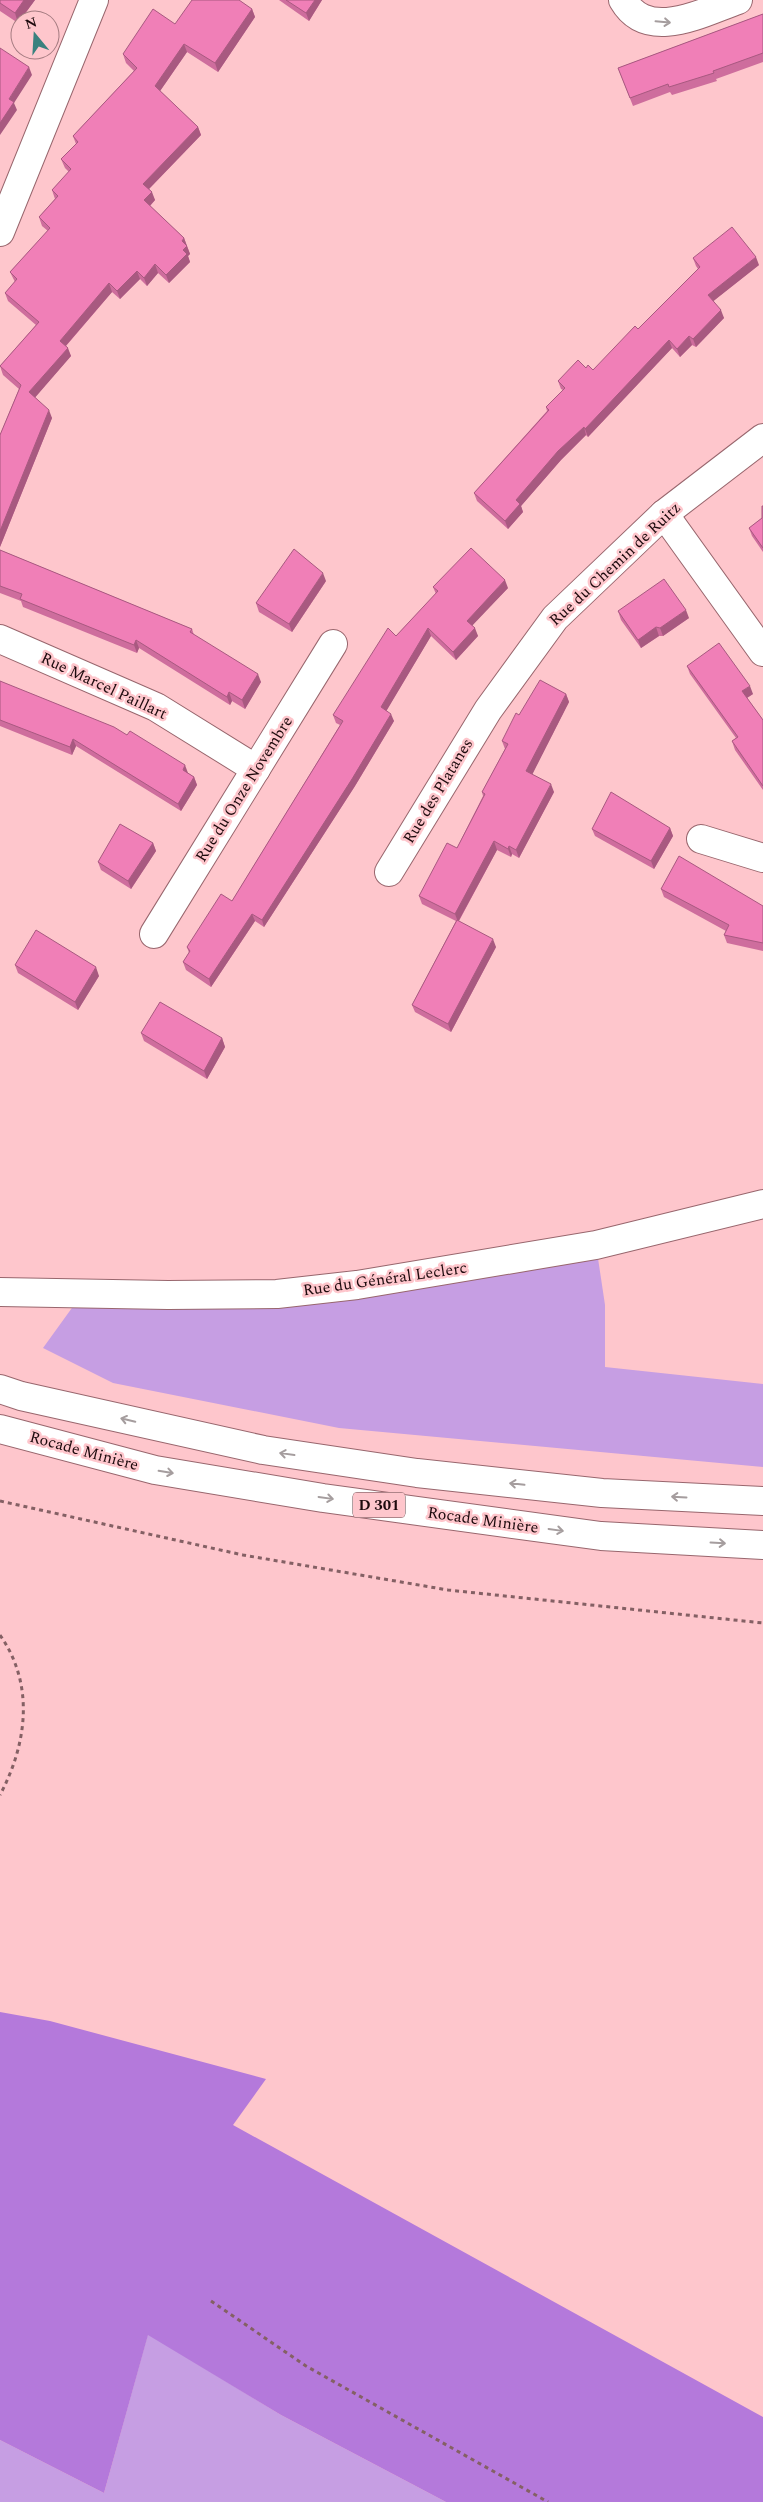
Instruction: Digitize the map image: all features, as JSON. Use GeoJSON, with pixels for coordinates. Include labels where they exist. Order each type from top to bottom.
{"type":"FeatureCollection","features":[{"type":"Feature","properties":{"kind":"main road"},"geometry":{"type":"LineString","coordinates":[[0,232],[94,0]]}},
{"type":"Feature","properties":{"kind":"main road"},"geometry":{"type":"LineString","coordinates":[[623,0],[644,21],[672,23],[738,0]]}},
{"type":"Feature","properties":{"kind":"main road","name":"Rue du Chemin de Ruitz"},"geometry":{"type":"LineString","coordinates":[[488,710],[555,618],[664,514],[763,438]]}},
{"type":"Feature","properties":{"kind":"main road"},"geometry":{"type":"LineString","coordinates":[[664,514],[763,652]]}},
{"type":"Feature","properties":{"kind":"main road","name":"Rue Marcel Paillart"},"geometry":{"type":"LineString","coordinates":[[0,639],[156,708],[256,769]]}},
{"type":"Feature","properties":{"kind":"main road","name":"Rue du Onze Novembre"},"geometry":{"type":"LineString","coordinates":[[154,934],[333,644]]}},
{"type":"Feature","properties":{"kind":"main road","name":"Rue des Platanes"},"geometry":{"type":"LineString","coordinates":[[389,872],[488,710]]}},
{"type":"Feature","properties":{"kind":"main road"},"geometry":{"type":"LineString","coordinates":[[701,839],[763,858]]}},
{"type":"Feature","properties":{"kind":"main road","name":"Rue du Général Leclerc"},"geometry":{"type":"LineString","coordinates":[[0,1292],[159,1295],[277,1294],[356,1285],[596,1245],[763,1204]]}},
{"type":"Feature","properties":{"kind":"main road","name":"D 301"},"geometry":{"type":"LineString","coordinates":[[0,1389],[30,1398],[272,1452],[417,1473],[602,1493],[763,1501]]}},
{"type":"Feature","properties":{"kind":"main road","name":"Rocade Minière"},"geometry":{"type":"LineString","coordinates":[[0,1429],[155,1470],[323,1498],[601,1536],[763,1545]]}},
{"type":"Feature","properties":{"kind":"path"},"geometry":{"type":"LineString","coordinates":[[0,1501],[243,1555],[448,1590],[763,1623]]}},
{"type":"Feature","properties":{"kind":"path"},"geometry":{"type":"LineString","coordinates":[[0,1635],[14,1662],[25,1705],[20,1743],[0,1795]]}},
{"type":"Feature","properties":{"kind":"path"},"geometry":{"type":"LineString","coordinates":[[211,2301],[306,2366],[548,2502]]}},
{"type":"Feature","properties":{"kind":"shaded area"},"geometry":{"type":"Polygon","coordinates":[[[596,1245],[605,1305],[605,1367],[763,1384],[763,1467],[339,1428],[113,1383],[43,1348],[82,1294],[168,1295],[596,1245]]]}},
{"type":"Feature","properties":{"kind":"shaded area"},"geometry":{"type":"Polygon","coordinates":[[[0,2012],[50,2021],[266,2079],[233,2125],[763,2417],[763,2502],[446,2502],[281,2415],[148,2335],[104,2493],[0,2440],[0,2012]]]}},
{"type":"Feature","properties":{"kind":"shaded area"},"geometry":{"type":"Polygon","coordinates":[[[148,2334],[281,2415],[446,2502],[0,2502],[0,2440],[104,2493],[148,2334]]]}},
{"type":"Feature","properties":{"kind":"building"},"geometry":{"type":"Polygon","coordinates":[[[0,0],[24,0],[17,10],[10,10],[0,3],[0,0]]]}},
{"type":"Feature","properties":{"kind":"building"},"geometry":{"type":"Polygon","coordinates":[[[192,0],[239,0],[252,9],[215,63],[184,44],[155,86],[198,127],[143,184],[152,192],[144,200],[184,238],[182,241],[187,246],[183,250],[187,254],[166,275],[155,264],[144,278],[137,271],[117,291],[109,283],[60,341],[68,348],[29,392],[49,410],[0,531],[0,435],[21,385],[0,366],[39,322],[5,293],[17,279],[10,272],[50,228],[39,217],[58,196],[52,190],[71,169],[61,159],[78,142],[73,136],[137,68],[123,54],[153,9],[175,24],[192,0]]]}},
{"type":"Feature","properties":{"kind":"building"},"geometry":{"type":"Polygon","coordinates":[[[286,0],[315,0],[306,13],[286,0]]]}},
{"type":"Feature","properties":{"kind":"building"},"geometry":{"type":"Polygon","coordinates":[[[763,14],[763,53],[713,71],[714,73],[669,87],[668,84],[630,98],[618,68],[763,14]]]}},
{"type":"Feature","properties":{"kind":"building"},"geometry":{"type":"Polygon","coordinates":[[[0,48],[10,55],[10,60],[18,60],[29,67],[9,99],[14,102],[0,123],[0,48]]]}},
{"type":"Feature","properties":{"kind":"building"},"geometry":{"type":"Polygon","coordinates":[[[732,227],[756,257],[708,295],[721,310],[693,339],[689,336],[677,349],[669,340],[585,429],[584,427],[558,451],[516,500],[520,504],[505,521],[474,493],[549,410],[546,407],[565,388],[558,381],[578,360],[586,368],[588,365],[593,370],[635,326],[638,329],[700,267],[693,258],[732,227]]]}},
{"type":"Feature","properties":{"kind":"building"},"geometry":{"type":"Polygon","coordinates":[[[762,506],[763,548],[749,528],[762,518],[762,506]]]}},
{"type":"Feature","properties":{"kind":"building"},"geometry":{"type":"Polygon","coordinates":[[[471,548],[505,580],[467,621],[475,628],[453,652],[428,628],[381,707],[391,714],[352,779],[262,920],[252,914],[209,979],[183,962],[190,951],[187,947],[221,894],[232,901],[343,721],[333,715],[388,628],[396,636],[438,591],[433,587],[471,548]]]}},
{"type":"Feature","properties":{"kind":"building"},"geometry":{"type":"Polygon","coordinates":[[[294,549],[323,573],[289,624],[256,603],[294,549]]]}},
{"type":"Feature","properties":{"kind":"building"},"geometry":{"type":"Polygon","coordinates":[[[0,550],[192,629],[190,632],[258,674],[242,700],[229,692],[227,697],[136,640],[134,645],[20,599],[22,594],[0,586],[0,550]]]}},
{"type":"Feature","properties":{"kind":"building"},"geometry":{"type":"Polygon","coordinates":[[[664,579],[686,610],[638,640],[618,611],[664,579]]]}},
{"type":"Feature","properties":{"kind":"building"},"geometry":{"type":"Polygon","coordinates":[[[719,643],[750,686],[742,691],[763,720],[763,786],[732,741],[738,737],[687,666],[719,643]]]}},
{"type":"Feature","properties":{"kind":"building"},"geometry":{"type":"Polygon","coordinates":[[[540,680],[566,694],[526,771],[551,784],[516,850],[509,846],[508,849],[494,841],[455,914],[419,896],[447,843],[457,848],[485,794],[482,792],[508,744],[502,741],[516,713],[519,715],[540,680]]]}},
{"type":"Feature","properties":{"kind":"building"},"geometry":{"type":"Polygon","coordinates":[[[0,681],[114,727],[127,735],[130,731],[185,765],[183,770],[194,777],[178,804],[73,739],[70,747],[0,720],[0,681]]]}},
{"type":"Feature","properties":{"kind":"building"},"geometry":{"type":"Polygon","coordinates":[[[611,792],[670,828],[651,861],[592,829],[611,792]]]}},
{"type":"Feature","properties":{"kind":"building"},"geometry":{"type":"Polygon","coordinates":[[[120,824],[153,843],[128,881],[98,862],[120,824]]]}},
{"type":"Feature","properties":{"kind":"building"},"geometry":{"type":"Polygon","coordinates":[[[679,856],[763,906],[763,943],[724,935],[729,925],[661,889],[679,856]]]}},
{"type":"Feature","properties":{"kind":"building"},"geometry":{"type":"Polygon","coordinates":[[[457,920],[493,939],[448,1024],[412,1005],[457,920]]]}},
{"type":"Feature","properties":{"kind":"building"},"geometry":{"type":"Polygon","coordinates":[[[36,930],[96,967],[75,1002],[15,965],[36,930]]]}},
{"type":"Feature","properties":{"kind":"building"},"geometry":{"type":"Polygon","coordinates":[[[160,1002],[222,1038],[204,1071],[141,1033],[160,1002]]]}}]}
